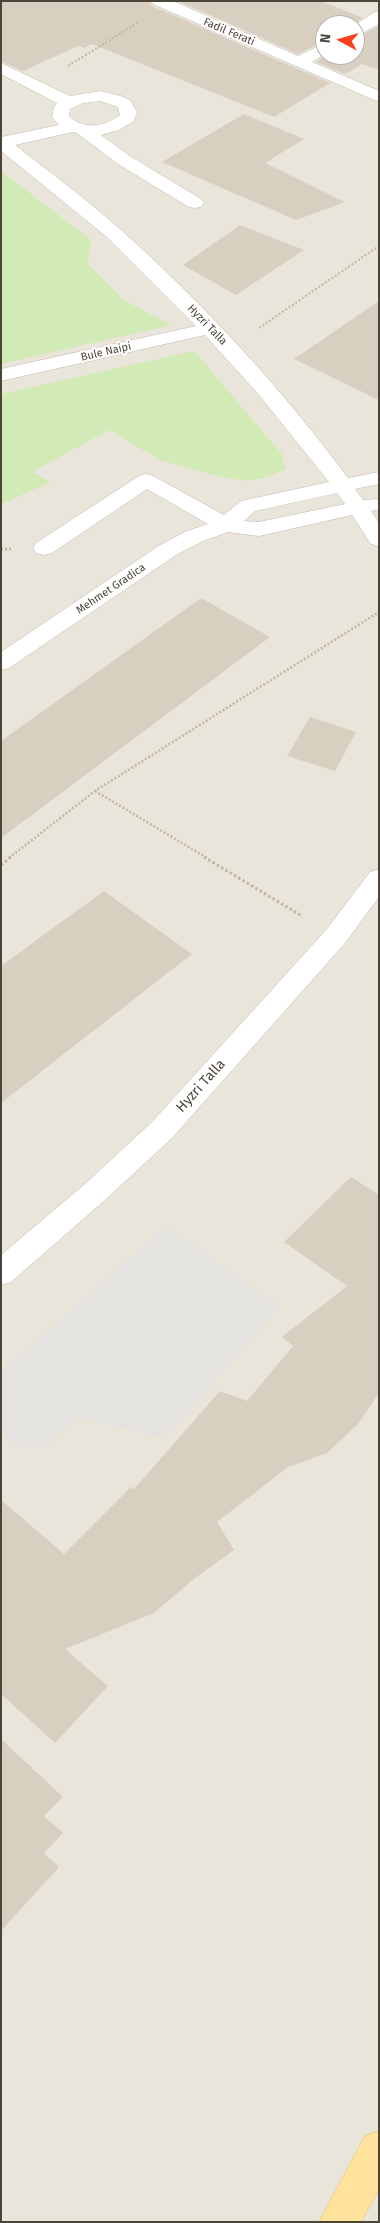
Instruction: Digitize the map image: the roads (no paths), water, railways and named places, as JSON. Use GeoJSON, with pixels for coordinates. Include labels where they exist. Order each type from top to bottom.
{"type":"FeatureCollection","features":[{"type":"Feature","properties":{"kind":"main road"},"geometry":{"type":"LineString","coordinates":[[339,2222],[379,2150]]}},
{"type":"Feature","properties":{"kind":"street"},"geometry":{"type":"LineString","coordinates":[[373,1],[379,5]]}},
{"type":"Feature","properties":{"kind":"street","name":"Fadil Ferati"},"geometry":{"type":"LineString","coordinates":[[160,2],[379,97]]}},
{"type":"Feature","properties":{"kind":"street"},"geometry":{"type":"LineString","coordinates":[[365,26],[379,16]]}},
{"type":"Feature","properties":{"kind":"street"},"geometry":{"type":"LineString","coordinates":[[299,62],[315,53]]}},
{"type":"Feature","properties":{"kind":"street"},"geometry":{"type":"LineString","coordinates":[[1,68],[35,84],[64,107],[63,121],[78,128],[124,160],[195,203]]}},
{"type":"Feature","properties":{"kind":"street","name":"Hyzri Talla"},"geometry":{"type":"LineString","coordinates":[[1,129],[89,97],[111,98],[126,106],[129,111],[128,117],[116,126],[105,129],[78,128],[1,143]]}},
{"type":"Feature","properties":{"kind":"street","name":"Hyzri Talla"},"geometry":{"type":"LineString","coordinates":[[1,143],[103,223],[150,266],[211,328],[268,391],[343,485],[368,505],[379,539]]}},
{"type":"Feature","properties":{"kind":"street","name":"Bule Naipi"},"geometry":{"type":"LineString","coordinates":[[1,375],[211,328]]}},
{"type":"Feature","properties":{"kind":"street","name":"Mehmet Gradica"},"geometry":{"type":"LineString","coordinates":[[1,663],[168,550],[194,536],[226,525],[248,506],[379,478]]}},
{"type":"Feature","properties":{"kind":"street","name":"Mehmet Gradica"},"geometry":{"type":"LineString","coordinates":[[44,548],[146,480],[226,525],[259,529],[368,505]]}},
{"type":"Feature","properties":{"kind":"street","name":"Hyzri Talla"},"geometry":{"type":"LineString","coordinates":[[1,1273],[95,1192],[162,1130],[336,936],[379,878]]}}]}
